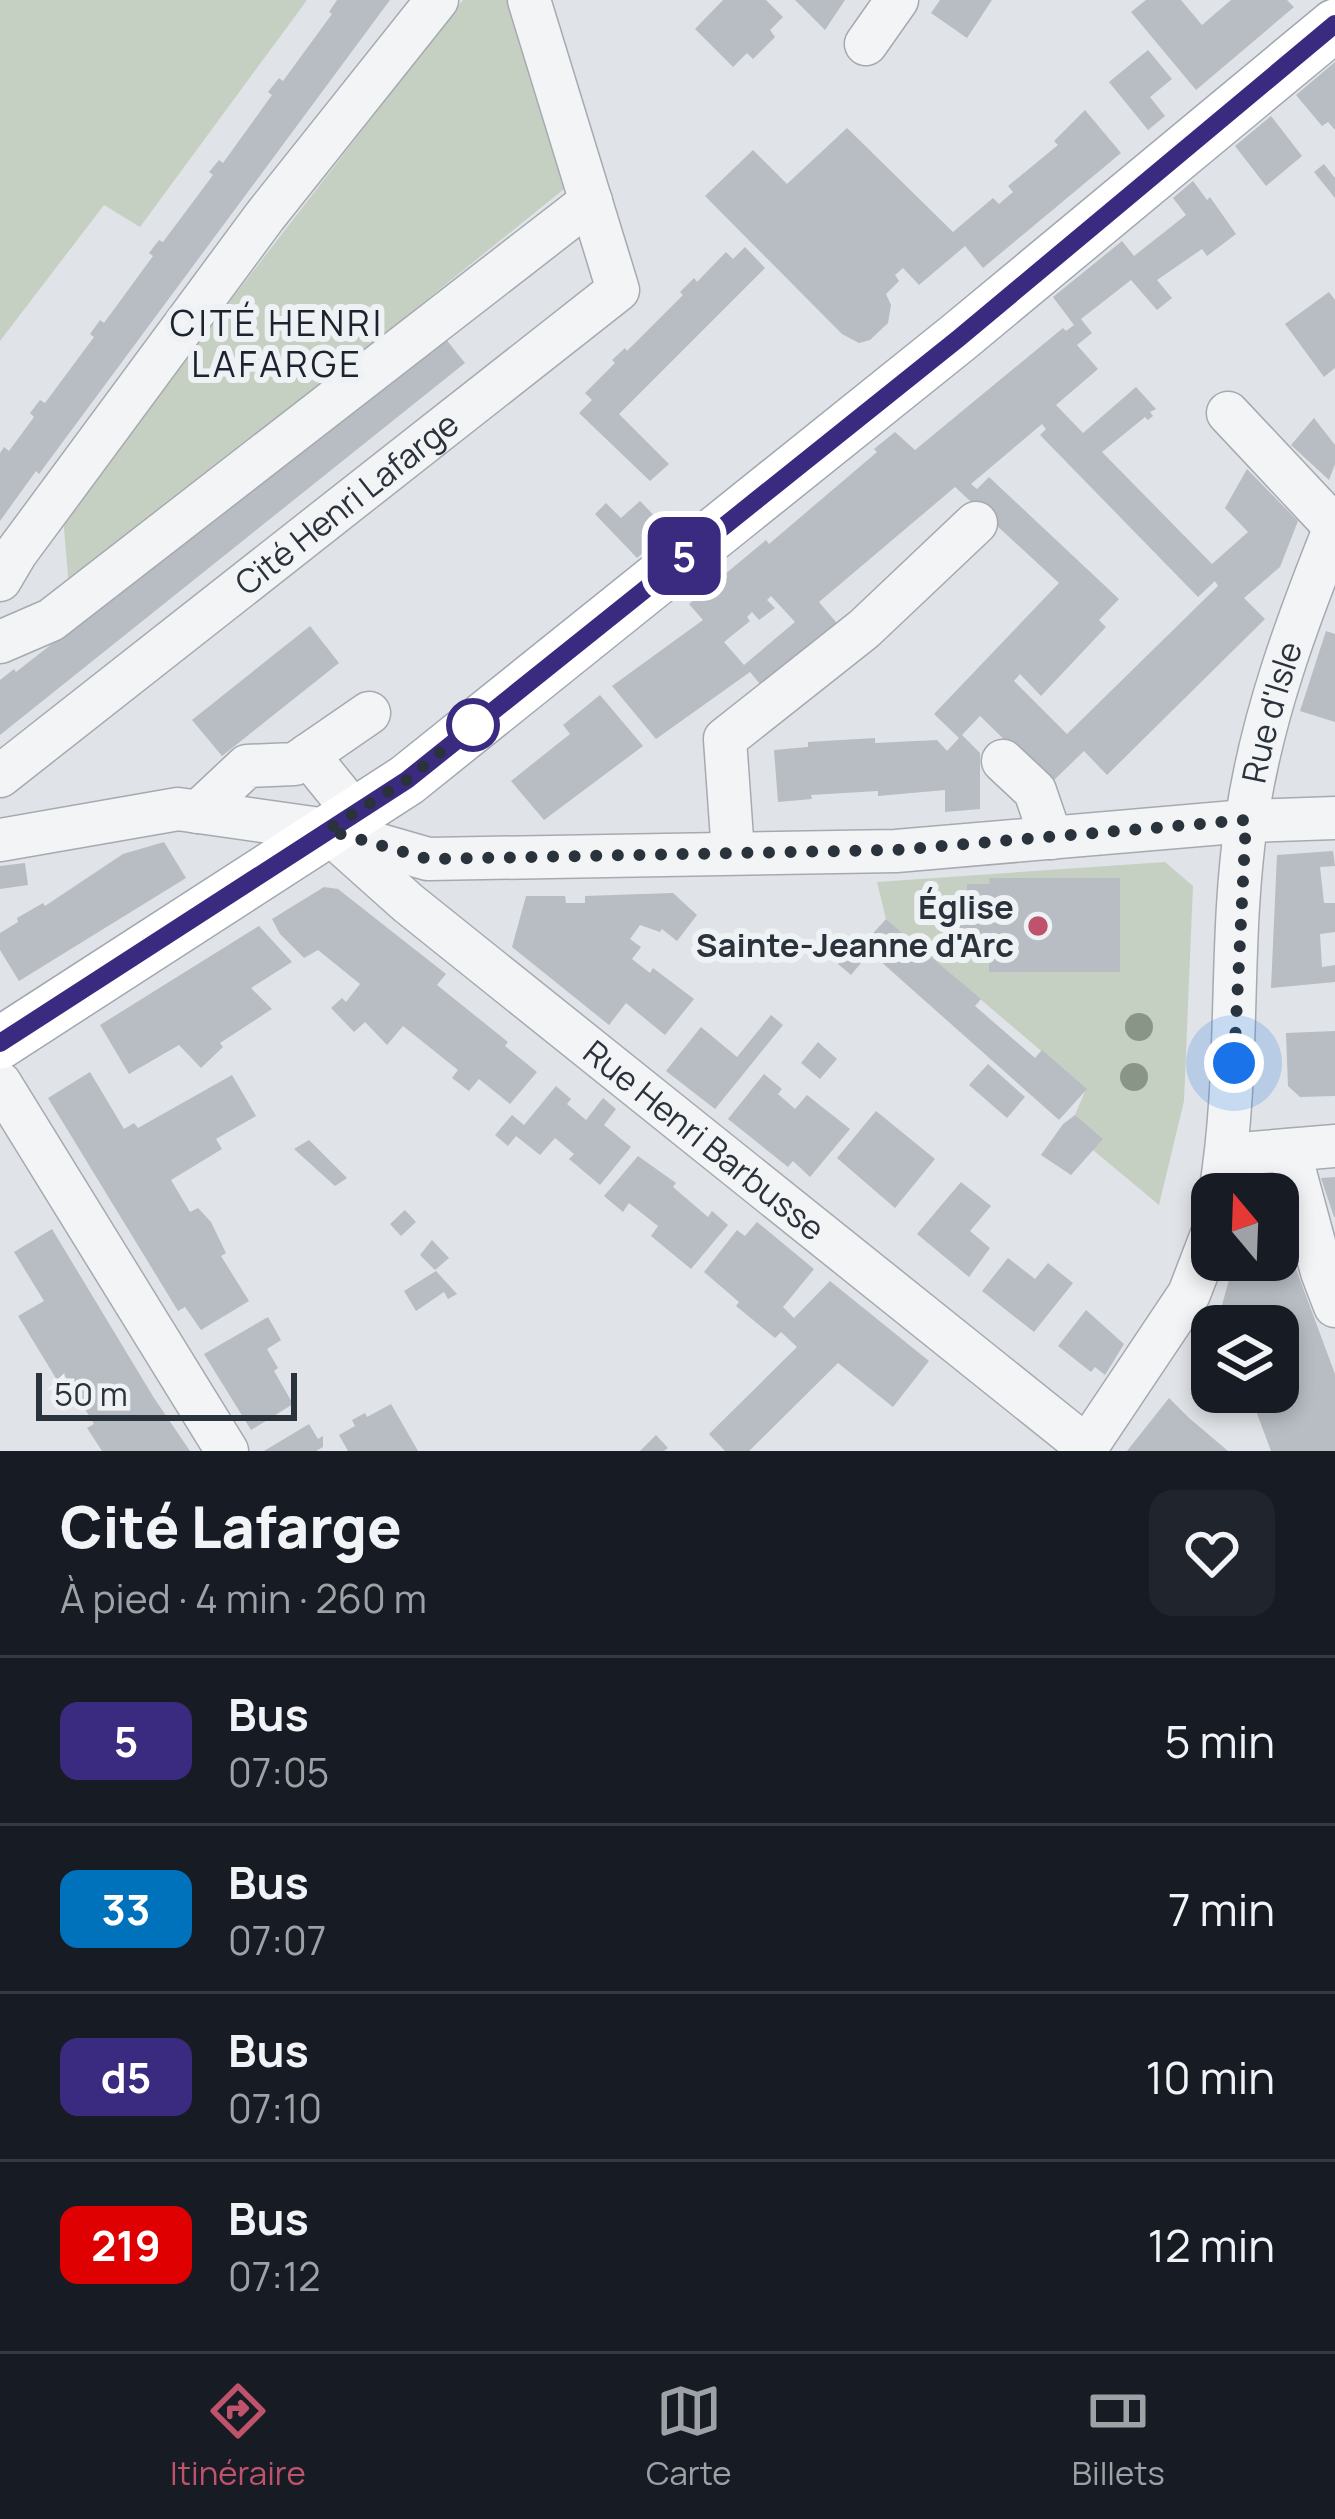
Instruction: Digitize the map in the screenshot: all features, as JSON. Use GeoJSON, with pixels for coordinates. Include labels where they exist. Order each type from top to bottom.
{"type":"FeatureCollection","features":[{"type":"Feature","properties":{"kind":"main road"},"geometry":{"type":"LineString","coordinates":[[0,1042],[407,780],[959,338],[1335,25]]}},
{"type":"Feature","properties":{"kind":"street"},"geometry":{"type":"LineString","coordinates":[[0,580],[265,216],[436,0]]}},
{"type":"Feature","properties":{"kind":"street","name":"Cité Henri Lafarge"},"geometry":{"type":"LineString","coordinates":[[0,776],[618,290],[530,0]]}},
{"type":"Feature","properties":{"kind":"street"},"geometry":{"type":"LineString","coordinates":[[866,44],[896,0]]}},
{"type":"Feature","properties":{"kind":"street"},"geometry":{"type":"LineString","coordinates":[[0,642],[51,620],[591,201]]}},
{"type":"Feature","properties":{"kind":"street"},"geometry":{"type":"LineString","coordinates":[[1228,413],[1335,527]]}},
{"type":"Feature","properties":{"kind":"street"},"geometry":{"type":"LineString","coordinates":[[733,853],[725,739],[864,629],[976,523]]}},
{"type":"Feature","properties":{"kind":"street","name":"Rue d'Isle"},"geometry":{"type":"LineString","coordinates":[[1223,1173],[1246,820],[1285,652],[1335,527]]}},
{"type":"Feature","properties":{"kind":"street"},"geometry":{"type":"LineString","coordinates":[[198,812],[247,766],[295,764],[369,713]]}},
{"type":"Feature","properties":{"kind":"street","name":"Rue Henri Barbusse"},"geometry":{"type":"LineString","coordinates":[[308,755],[341,821],[408,903],[1086,1449]]}},
{"type":"Feature","properties":{"kind":"street"},"geometry":{"type":"LineString","coordinates":[[1004,761],[1035,791],[1051,838]]}},
{"type":"Feature","properties":{"kind":"street"},"geometry":{"type":"LineString","coordinates":[[0,840],[178,809],[341,821],[428,859],[896,850],[1246,820],[1335,818]]}},
{"type":"Feature","properties":{"kind":"street"},"geometry":{"type":"LineString","coordinates":[[0,1083],[226,1451]]}},
{"type":"Feature","properties":{"kind":"street"},"geometry":{"type":"LineString","coordinates":[[1228,1173],[1289,1150],[1335,1146]]}},
{"type":"Feature","properties":{"kind":"street"},"geometry":{"type":"LineString","coordinates":[[1289,1150],[1335,1306]]}},
{"type":"Feature","properties":{"kind":"street"},"geometry":{"type":"LineString","coordinates":[[1086,1449],[1194,1281]]}},
{"type":"Feature","properties":{"kind":"green space"},"geometry":{"type":"Polygon","coordinates":[[[0,0],[307,0],[140,227],[104,205],[0,341],[0,0]]]}},
{"type":"Feature","properties":{"kind":"green space"},"geometry":{"type":"Polygon","coordinates":[[[463,0],[510,0],[569,185],[69,588],[63,517],[463,0]]]}},
{"type":"Feature","properties":{"kind":"green space"},"geometry":{"type":"Polygon","coordinates":[[[1165,862],[1193,886],[1184,1101],[1159,1205],[1093,1150],[1075,1115],[1086,1089],[886,919],[877,882],[1165,862]]]}},
{"type":"Feature","properties":{"kind":"building"},"geometry":{"type":"Polygon","coordinates":[[[337,0],[390,0],[0,521],[0,453],[4,447],[9,451],[34,417],[30,413],[40,400],[45,403],[94,337],[90,334],[100,320],[104,323],[153,256],[149,253],[159,240],[163,242],[213,175],[209,172],[219,160],[223,163],[272,95],[268,92],[279,78],[283,81],[332,14],[337,0]]]}},
{"type":"Feature","properties":{"kind":"building"},"geometry":{"type":"Polygon","coordinates":[[[723,0],[766,0],[783,17],[770,30],[775,37],[753,59],[747,53],[733,67],[695,29],[723,0]]]}},
{"type":"Feature","properties":{"kind":"building"},"geometry":{"type":"Polygon","coordinates":[[[795,0],[845,0],[825,30],[795,0]]]}},
{"type":"Feature","properties":{"kind":"building"},"geometry":{"type":"Polygon","coordinates":[[[940,0],[992,0],[967,38],[931,13],[940,0]]]}},
{"type":"Feature","properties":{"kind":"building"},"geometry":{"type":"Polygon","coordinates":[[[1146,0],[1181,0],[1202,25],[1231,0],[1287,0],[1294,7],[1196,90],[1131,12],[1146,0]]]}},
{"type":"Feature","properties":{"kind":"building"},"geometry":{"type":"Polygon","coordinates":[[[1148,50],[1172,79],[1150,97],[1165,116],[1148,130],[1109,82],[1148,50]]]}},
{"type":"Feature","properties":{"kind":"building"},"geometry":{"type":"Polygon","coordinates":[[[1335,62],[1335,130],[1328,122],[1322,126],[1296,95],[1335,62]]]}},
{"type":"Feature","properties":{"kind":"building"},"geometry":{"type":"Polygon","coordinates":[[[1085,110],[1121,153],[983,268],[965,246],[919,285],[903,268],[895,275],[899,281],[886,294],[891,305],[888,323],[870,340],[859,343],[842,334],[705,196],[753,150],[787,184],[847,128],[953,232],[993,198],[999,204],[1013,192],[1008,186],[1058,145],[1054,141],[1085,110]]]}},
{"type":"Feature","properties":{"kind":"building"},"geometry":{"type":"Polygon","coordinates":[[[1271,116],[1302,156],[1266,186],[1235,146],[1271,116]]]}},
{"type":"Feature","properties":{"kind":"building"},"geometry":{"type":"Polygon","coordinates":[[[1324,164],[1335,178],[1335,198],[1314,172],[1324,164]]]}},
{"type":"Feature","properties":{"kind":"building"},"geometry":{"type":"Polygon","coordinates":[[[1193,181],[1236,234],[1207,256],[1202,249],[1157,280],[1172,298],[1157,310],[1131,280],[1081,319],[1092,333],[1077,345],[1098,369],[1056,405],[1083,433],[1136,387],[1156,409],[1150,412],[1153,416],[1145,417],[1102,452],[1212,564],[1248,532],[1225,508],[1247,469],[1298,521],[1280,567],[1244,598],[1265,619],[1107,775],[1084,751],[1050,784],[980,716],[962,735],[980,753],[980,809],[945,812],[945,790],[811,795],[812,799],[778,802],[774,750],[808,747],[808,742],[875,738],[875,743],[937,740],[947,751],[959,738],[934,714],[1059,583],[955,487],[819,602],[841,628],[765,690],[750,672],[656,739],[612,686],[703,620],[689,604],[766,540],[769,544],[895,432],[915,450],[1063,328],[1066,331],[1074,325],[1053,297],[1122,241],[1134,256],[1186,215],[1173,198],[1193,181]],[[1042,424],[971,484],[977,489],[989,477],[1119,599],[1099,620],[1106,627],[1041,696],[1020,674],[1014,681],[1067,734],[1218,586],[1215,581],[1198,597],[1040,435],[1046,429],[1042,424]],[[771,596],[767,600],[775,608],[759,620],[752,612],[747,617],[750,621],[724,642],[744,665],[795,622],[771,596]]]}},
{"type":"Feature","properties":{"kind":"building"},"geometry":{"type":"Polygon","coordinates":[[[745,247],[765,268],[619,414],[669,464],[650,481],[579,413],[592,400],[585,393],[615,363],[612,360],[683,295],[680,292],[694,278],[697,282],[726,252],[733,259],[745,247]]]}},
{"type":"Feature","properties":{"kind":"building"},"geometry":{"type":"Polygon","coordinates":[[[1329,292],[1335,300],[1335,368],[1324,377],[1285,324],[1329,292]]]}},
{"type":"Feature","properties":{"kind":"building"},"geometry":{"type":"Polygon","coordinates":[[[440,332],[465,363],[0,735],[0,680],[80,622],[440,332]]]}},
{"type":"Feature","properties":{"kind":"building"},"geometry":{"type":"Polygon","coordinates":[[[1314,418],[1335,445],[1329,480],[1291,445],[1314,418]]]}},
{"type":"Feature","properties":{"kind":"building"},"geometry":{"type":"Polygon","coordinates":[[[640,501],[669,531],[637,558],[595,514],[606,503],[621,518],[640,501]]]}},
{"type":"Feature","properties":{"kind":"building"},"geometry":{"type":"Polygon","coordinates":[[[310,626],[339,663],[222,756],[192,720],[310,626]]]}},
{"type":"Feature","properties":{"kind":"building"},"geometry":{"type":"Polygon","coordinates":[[[1326,631],[1335,634],[1335,722],[1300,711],[1326,631]]]}},
{"type":"Feature","properties":{"kind":"building"},"geometry":{"type":"Polygon","coordinates":[[[600,695],[643,746],[544,820],[511,781],[570,734],[563,725],[600,695]]]}},
{"type":"Feature","properties":{"kind":"building"},"geometry":{"type":"Polygon","coordinates":[[[164,842],[186,878],[19,981],[0,950],[0,933],[123,854],[164,842]]]}},
{"type":"Feature","properties":{"kind":"building"},"geometry":{"type":"Polygon","coordinates":[[[1333,851],[1335,866],[1320,867],[1324,903],[1335,903],[1335,932],[1320,934],[1322,967],[1335,965],[1335,982],[1271,988],[1277,855],[1333,851]]]}},
{"type":"Feature","properties":{"kind":"building"},"geometry":{"type":"Polygon","coordinates":[[[25,863],[28,885],[0,889],[0,866],[25,863]]]}},
{"type":"Feature","properties":{"kind":"building","name":"Église Sainte-Jeanne d'Arc"},"geometry":{"type":"Polygon","coordinates":[[[989,878],[1120,878],[1120,972],[989,972],[989,953],[957,953],[957,899],[967,899],[967,884],[990,884],[989,878]]]}},
{"type":"Feature","properties":{"kind":"building"},"geometry":{"type":"Polygon","coordinates":[[[324,887],[338,889],[446,974],[437,985],[537,1072],[510,1104],[479,1079],[469,1091],[452,1078],[458,1070],[403,1026],[387,1045],[365,1022],[354,1032],[331,1008],[342,998],[346,1002],[360,984],[318,950],[304,958],[272,919],[324,887]]]}},
{"type":"Feature","properties":{"kind":"building"},"geometry":{"type":"Polygon","coordinates":[[[673,893],[697,915],[677,941],[662,929],[640,925],[630,939],[641,947],[632,959],[650,973],[653,968],[694,999],[665,1035],[626,1003],[609,1025],[512,947],[526,896],[565,896],[566,903],[585,903],[585,896],[673,893]]]}},
{"type":"Feature","properties":{"kind":"building"},"geometry":{"type":"Polygon","coordinates":[[[886,919],[981,999],[975,1006],[1035,1058],[1042,1050],[1087,1089],[1059,1120],[870,952],[851,975],[838,964],[860,933],[867,940],[886,919]]]}},
{"type":"Feature","properties":{"kind":"building"},"geometry":{"type":"Polygon","coordinates":[[[259,926],[292,962],[251,988],[272,1009],[220,1043],[223,1047],[201,1068],[179,1045],[129,1074],[100,1025],[259,926]]]}},
{"type":"Feature","properties":{"kind":"building"},"geometry":{"type":"Polygon","coordinates":[[[771,1015],[783,1025],[715,1109],[666,1071],[701,1027],[737,1057],[771,1015]]]}},
{"type":"Feature","properties":{"kind":"building"},"geometry":{"type":"Polygon","coordinates":[[[1335,1031],[1335,1096],[1300,1097],[1288,1086],[1286,1033],[1335,1031]]]}},
{"type":"Feature","properties":{"kind":"building"},"geometry":{"type":"Polygon","coordinates":[[[818,1042],[837,1059],[820,1079],[801,1063],[818,1042]]]}},
{"type":"Feature","properties":{"kind":"building"},"geometry":{"type":"Polygon","coordinates":[[[988,1064],[1025,1097],[1007,1118],[969,1085],[988,1064]]]}},
{"type":"Feature","properties":{"kind":"building"},"geometry":{"type":"Polygon","coordinates":[[[90,1072],[124,1129],[134,1123],[138,1128],[232,1075],[256,1116],[216,1139],[222,1149],[171,1180],[190,1212],[198,1208],[211,1222],[226,1253],[221,1256],[249,1301],[201,1330],[185,1307],[178,1311],[48,1098],[90,1072]]]}},
{"type":"Feature","properties":{"kind":"building"},"geometry":{"type":"Polygon","coordinates":[[[764,1074],[795,1109],[807,1095],[850,1129],[810,1177],[793,1161],[788,1167],[728,1119],[764,1074]]]}},
{"type":"Feature","properties":{"kind":"building"},"geometry":{"type":"Polygon","coordinates":[[[556,1086],[571,1099],[567,1104],[586,1120],[603,1098],[616,1109],[604,1125],[631,1147],[600,1185],[569,1159],[574,1154],[555,1138],[540,1155],[516,1136],[508,1146],[495,1135],[512,1115],[524,1125],[556,1086]]]}},
{"type":"Feature","properties":{"kind":"building"},"geometry":{"type":"Polygon","coordinates":[[[876,1111],[935,1159],[895,1208],[837,1158],[876,1111]]]}},
{"type":"Feature","properties":{"kind":"building"},"geometry":{"type":"Polygon","coordinates":[[[1075,1115],[1103,1139],[1071,1175],[1041,1155],[1075,1115]]]}},
{"type":"Feature","properties":{"kind":"building"},"geometry":{"type":"Polygon","coordinates":[[[309,1140],[347,1178],[335,1186],[294,1149],[309,1140]]]}},
{"type":"Feature","properties":{"kind":"building"},"geometry":{"type":"Polygon","coordinates":[[[638,1156],[676,1183],[673,1187],[708,1217],[712,1211],[728,1225],[691,1269],[651,1236],[658,1226],[629,1203],[623,1212],[604,1196],[638,1156]]]}},
{"type":"Feature","properties":{"kind":"building"},"geometry":{"type":"Polygon","coordinates":[[[1335,1177],[1335,1217],[1334,1217],[1321,1178],[1335,1177]]]}},
{"type":"Feature","properties":{"kind":"building"},"geometry":{"type":"Polygon","coordinates":[[[961,1182],[991,1206],[970,1231],[990,1248],[969,1277],[917,1234],[961,1182]]]}},
{"type":"Feature","properties":{"kind":"building"},"geometry":{"type":"Polygon","coordinates":[[[405,1210],[416,1222],[401,1236],[390,1224],[405,1210]]]}},
{"type":"Feature","properties":{"kind":"building"},"geometry":{"type":"Polygon","coordinates":[[[757,1222],[814,1269],[783,1307],[794,1318],[830,1281],[929,1361],[893,1407],[838,1363],[749,1451],[725,1451],[709,1434],[797,1347],[781,1332],[775,1338],[704,1272],[737,1230],[745,1236],[757,1222]]]}},
{"type":"Feature","properties":{"kind":"building"},"geometry":{"type":"Polygon","coordinates":[[[52,1229],[190,1451],[102,1451],[87,1428],[94,1424],[65,1376],[57,1380],[18,1316],[44,1301],[14,1252],[52,1229]]]}},
{"type":"Feature","properties":{"kind":"building"},"geometry":{"type":"Polygon","coordinates":[[[432,1240],[449,1258],[435,1270],[420,1255],[432,1240]]]}},
{"type":"Feature","properties":{"kind":"building"},"geometry":{"type":"Polygon","coordinates":[[[1008,1258],[1035,1279],[1048,1263],[1073,1283],[1034,1332],[982,1291],[1008,1258]]]}},
{"type":"Feature","properties":{"kind":"building"},"geometry":{"type":"Polygon","coordinates":[[[436,1271],[457,1294],[448,1299],[444,1292],[416,1311],[404,1291],[436,1271]]]}},
{"type":"Feature","properties":{"kind":"building"},"geometry":{"type":"Polygon","coordinates":[[[1299,1277],[1335,1374],[1335,1451],[1271,1451],[1257,1413],[1299,1413],[1299,1305],[1222,1305],[1229,1281],[1299,1281],[1299,1277]]]}},
{"type":"Feature","properties":{"kind":"building"},"geometry":{"type":"Polygon","coordinates":[[[1086,1310],[1124,1344],[1105,1375],[1095,1367],[1091,1372],[1058,1346],[1086,1310]]]}},
{"type":"Feature","properties":{"kind":"building"},"geometry":{"type":"Polygon","coordinates":[[[268,1317],[281,1340],[267,1349],[293,1404],[251,1430],[204,1354],[268,1317]]]}},
{"type":"Feature","properties":{"kind":"building"},"geometry":{"type":"Polygon","coordinates":[[[1169,1398],[1189,1418],[1228,1451],[1127,1451],[1169,1398]]]}},
{"type":"Feature","properties":{"kind":"building"},"geometry":{"type":"Polygon","coordinates":[[[391,1404],[418,1451],[348,1451],[339,1435],[355,1426],[352,1420],[391,1404]]]}},
{"type":"Feature","properties":{"kind":"building"},"geometry":{"type":"Polygon","coordinates":[[[309,1424],[318,1439],[323,1436],[323,1447],[264,1451],[309,1424]]]}},
{"type":"Feature","properties":{"kind":"building"},"geometry":{"type":"Polygon","coordinates":[[[656,1435],[668,1448],[640,1451],[656,1435]]]}},
{"type":"Feature","properties":{"kind":"bus line","name":"5"},"geometry":{"type":"LineString","coordinates":[[0,1043],[407,780],[959,338],[1335,24]]}},
{"type":"Feature","properties":{"kind":"place","name":"Église Sainte-Jeanne d'Arc"},"geometry":{"type":"Point","coordinates":[1038,926]}},
{"type":"Feature","properties":{"kind":"district","name":"CITÉ HENRI LAFARGE"},"geometry":{"type":"Point","coordinates":[277,344]}},
{"type":"Feature","properties":{"kind":"route"},"geometry":{"type":"LineString","coordinates":[[473,725],[407,780],[327,830],[428,859],[896,850],[1246,820],[1234,1063]]}}]}
